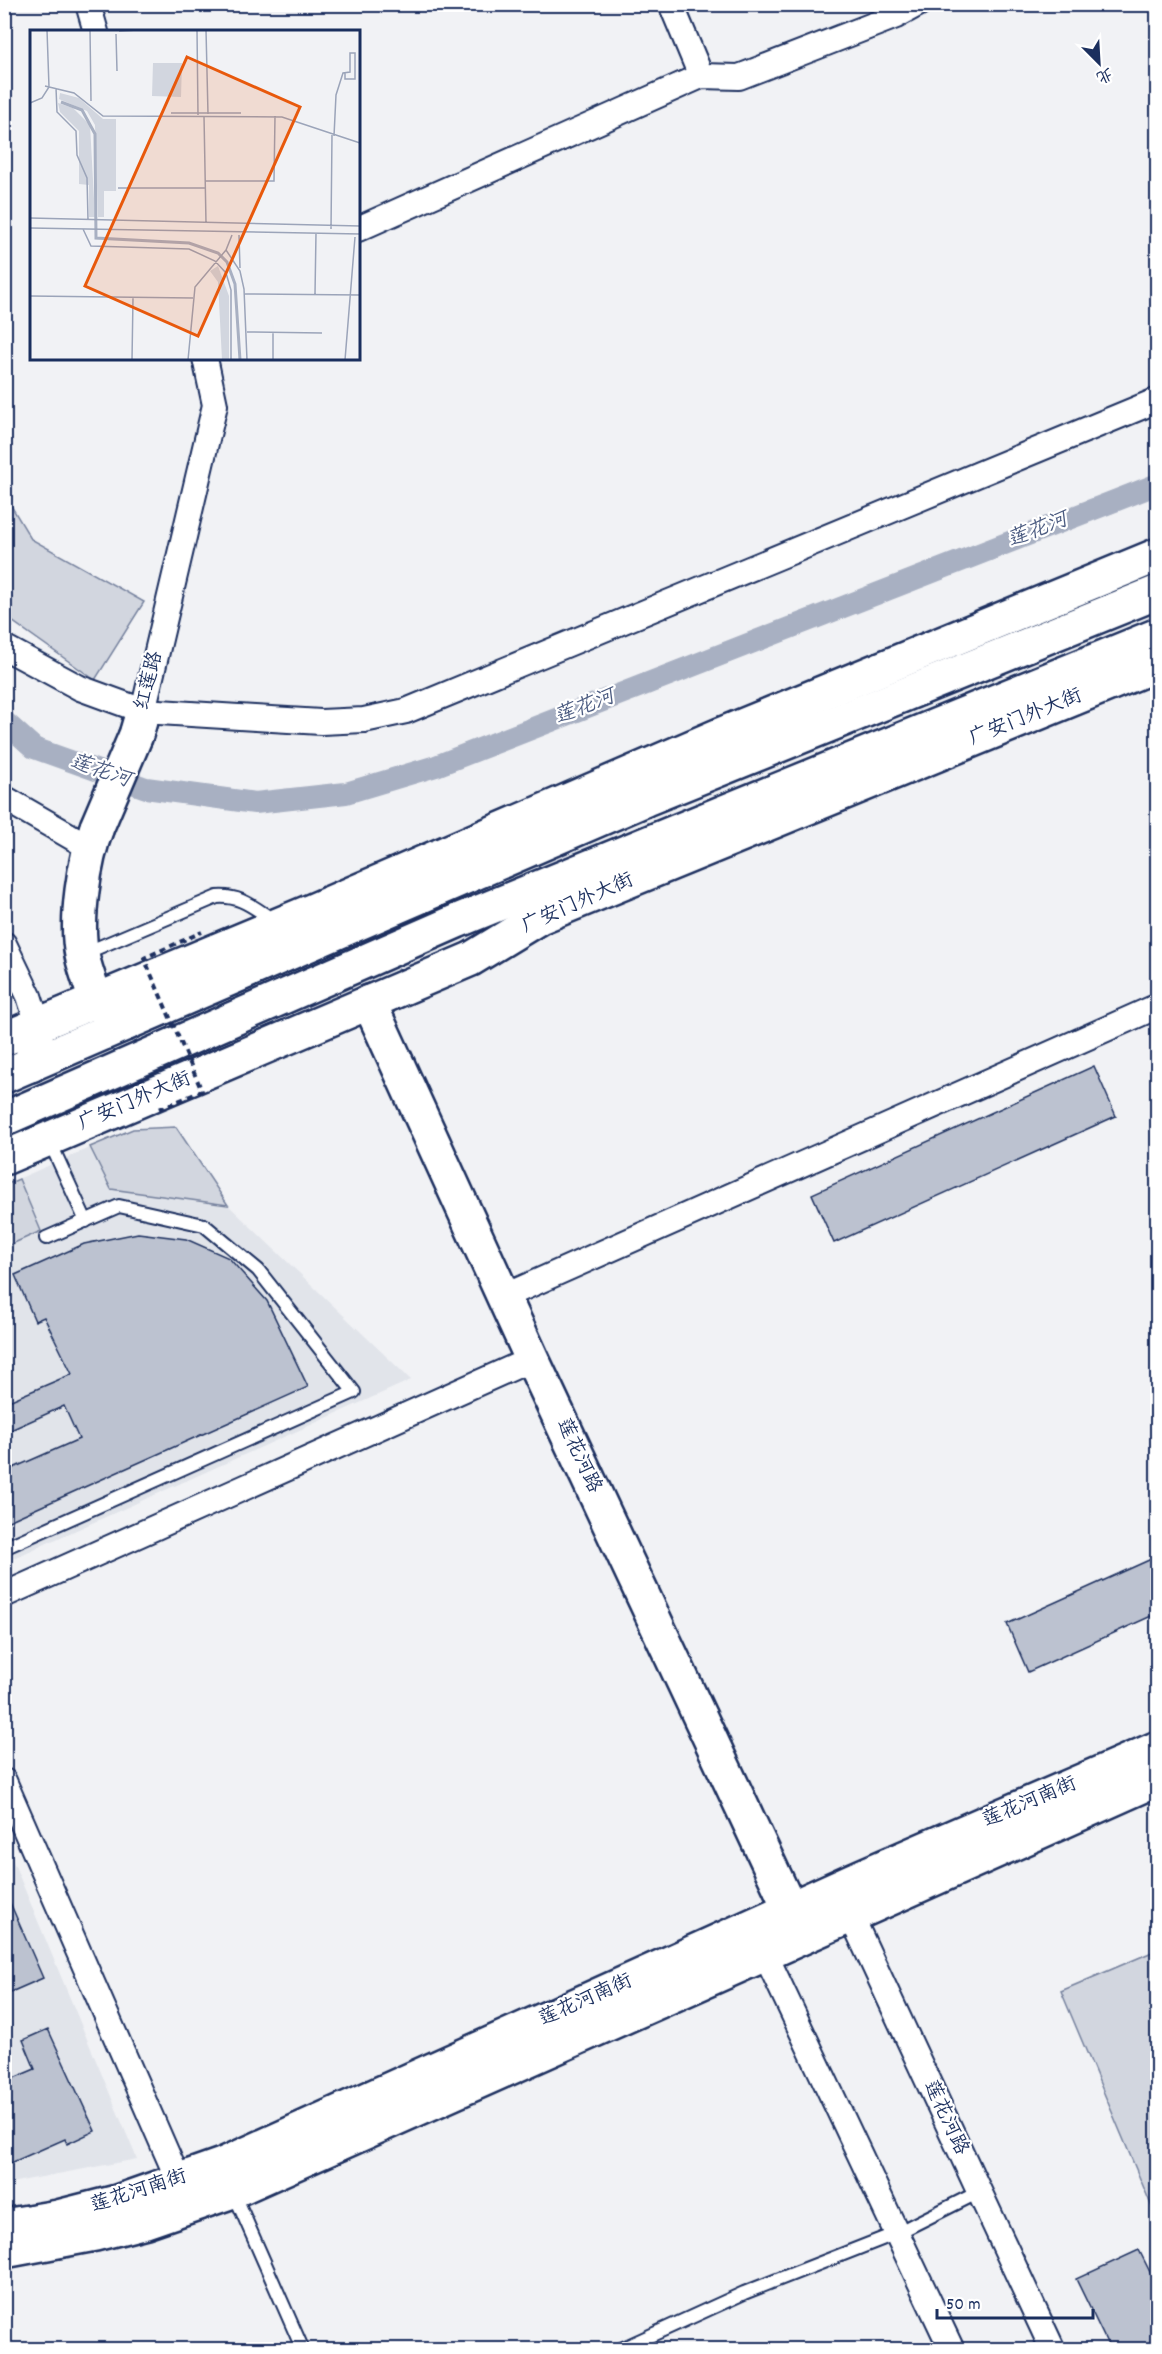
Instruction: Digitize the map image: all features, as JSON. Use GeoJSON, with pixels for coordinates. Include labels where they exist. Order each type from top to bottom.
{"type":"FeatureCollection","features":[{"type":"Feature","properties":{"kind":"main road"},"geometry":{"type":"LineString","coordinates":[[18,1070],[127,1023],[286,938],[720,735],[1158,555]]}},
{"type":"Feature","properties":{"kind":"main road"},"geometry":{"type":"LineString","coordinates":[[4,1039],[96,1000],[286,938],[668,790],[1158,592]]}},
{"type":"Feature","properties":{"kind":"main road","name":"广安门外大街"},"geometry":{"type":"LineString","coordinates":[[4,1119],[457,921],[1158,634]]}},
{"type":"Feature","properties":{"kind":"main road","name":"广安门外大街"},"geometry":{"type":"LineString","coordinates":[[4,1158],[471,958],[540,917],[1158,664]]}},
{"type":"Feature","properties":{"kind":"main road","name":"红莲路"},"geometry":{"type":"LineString","coordinates":[[96,1000],[82,954],[84,882],[93,837],[140,723]]}},
{"type":"Feature","properties":{"kind":"main road"},"geometry":{"type":"LineString","coordinates":[[96,1000],[105,1010],[127,1023]]}},
{"type":"Feature","properties":{"kind":"main road","name":"莲花河路"},"geometry":{"type":"LineString","coordinates":[[369,1002],[532,1359],[790,1909]]}},
{"type":"Feature","properties":{"kind":"main road"},"geometry":{"type":"LineString","coordinates":[[18,1070],[38,1024]]}},
{"type":"Feature","properties":{"kind":"main road","name":"莲花河南街"},"geometry":{"type":"LineString","coordinates":[[4,2226],[58,2217],[117,2202],[184,2193],[228,2178],[844,1902],[1158,1748]]}},
{"type":"Feature","properties":{"kind":"main road","name":"莲花河南街"},"geometry":{"type":"LineString","coordinates":[[759,1940],[790,1909],[844,1902],[1158,1779]]}},
{"type":"Feature","properties":{"kind":"main road","name":"莲花河南街"},"geometry":{"type":"LineString","coordinates":[[4,2251],[95,2234],[146,2221],[184,2193]]}},
{"type":"Feature","properties":{"kind":"street"},"geometry":{"type":"LineString","coordinates":[[88,4],[95,30]]}},
{"type":"Feature","properties":{"kind":"street"},"geometry":{"type":"LineString","coordinates":[[671,4],[701,76]]}},
{"type":"Feature","properties":{"kind":"street"},"geometry":{"type":"LineString","coordinates":[[360,228],[701,76],[739,77],[896,16],[918,4]]}},
{"type":"Feature","properties":{"kind":"street","name":"红莲路"},"geometry":{"type":"LineString","coordinates":[[140,723],[215,405],[205,360]]}},
{"type":"Feature","properties":{"kind":"street"},"geometry":{"type":"LineString","coordinates":[[4,647],[140,723],[364,720],[406,711],[1158,400]]}},
{"type":"Feature","properties":{"kind":"street"},"geometry":{"type":"LineString","coordinates":[[4,798],[93,837]]}},
{"type":"Feature","properties":{"kind":"street"},"geometry":{"type":"LineString","coordinates":[[4,944],[29,996],[38,1024]]}},
{"type":"Feature","properties":{"kind":"street"},"geometry":{"type":"LineString","coordinates":[[505,1296],[1158,1005]]}},
{"type":"Feature","properties":{"kind":"street"},"geometry":{"type":"LineString","coordinates":[[4,1595],[532,1359]]}},
{"type":"Feature","properties":{"kind":"street"},"geometry":{"type":"LineString","coordinates":[[4,1781],[184,2193]]}},
{"type":"Feature","properties":{"kind":"street","name":"莲花河路"},"geometry":{"type":"LineString","coordinates":[[844,1902],[1053,2349]]}},
{"type":"Feature","properties":{"kind":"street"},"geometry":{"type":"LineString","coordinates":[[759,1940],[952,2349]]}},
{"type":"Feature","properties":{"kind":"lane"},"geometry":{"type":"LineString","coordinates":[[82,954],[217,897],[231,896],[242,900],[286,938]]}},
{"type":"Feature","properties":{"kind":"lane"},"geometry":{"type":"LineString","coordinates":[[48,1139],[86,1221]]}},
{"type":"Feature","properties":{"kind":"lane"},"geometry":{"type":"LineString","coordinates":[[4,1548],[354,1392],[258,1270],[204,1225],[119,1206],[46,1238]]}},
{"type":"Feature","properties":{"kind":"lane"},"geometry":{"type":"LineString","coordinates":[[228,2178],[303,2349]]}},
{"type":"Feature","properties":{"kind":"lane"},"geometry":{"type":"LineString","coordinates":[[620,2349],[744,2293],[897,2233],[979,2192]]}},
{"type":"Feature","properties":{"kind":"path"},"geometry":{"type":"LineString","coordinates":[[159,1109],[202,1091],[144,958],[202,932]]}},
{"type":"Feature","properties":{"kind":"shaded area"},"geometry":{"type":"Polygon","coordinates":[[[4,494],[31,539],[144,602],[95,680],[5,616],[4,494]]]}},
{"type":"Feature","properties":{"kind":"shaded area"},"geometry":{"type":"Polygon","coordinates":[[[176,1127],[228,1205],[411,1380],[5,1562],[4,1185],[133,1129],[176,1127]]]}},
{"type":"Feature","properties":{"kind":"shaded area"},"geometry":{"type":"Polygon","coordinates":[[[176,1127],[228,1205],[111,1189],[90,1147],[133,1129],[176,1127]]]}},
{"type":"Feature","properties":{"kind":"shaded area"},"geometry":{"type":"Polygon","coordinates":[[[19,1179],[41,1231],[5,1247],[5,1185],[19,1179]]]}},
{"type":"Feature","properties":{"kind":"shaded area"},"geometry":{"type":"Polygon","coordinates":[[[5,1842],[137,2159],[5,2184],[5,1842]]]}},
{"type":"Feature","properties":{"kind":"shaded area"},"geometry":{"type":"Polygon","coordinates":[[[1157,1950],[1157,2219],[1061,1991],[1157,1950]]]}},
{"type":"Feature","properties":{"kind":"building"},"geometry":{"type":"Polygon","coordinates":[[[1094,1066],[1116,1116],[834,1243],[812,1194],[1094,1066]]]}},
{"type":"Feature","properties":{"kind":"building"},"geometry":{"type":"Polygon","coordinates":[[[138,1233],[186,1239],[229,1258],[267,1301],[308,1387],[4,1523],[4,1472],[79,1439],[64,1406],[4,1433],[4,1403],[72,1374],[44,1317],[35,1321],[15,1275],[84,1244],[138,1233]]]}},
{"type":"Feature","properties":{"kind":"building"},"geometry":{"type":"Polygon","coordinates":[[[1158,1556],[1158,1613],[1028,1672],[1007,1624],[1158,1556]]]}},
{"type":"Feature","properties":{"kind":"building"},"geometry":{"type":"Polygon","coordinates":[[[4,1889],[43,1978],[4,1995],[4,1889]]]}},
{"type":"Feature","properties":{"kind":"building"},"geometry":{"type":"Polygon","coordinates":[[[48,2029],[95,2131],[67,2144],[65,2139],[4,2166],[4,2082],[35,2069],[23,2040],[48,2029]]]}},
{"type":"Feature","properties":{"kind":"building"},"geometry":{"type":"Polygon","coordinates":[[[1139,2250],[1158,2288],[1158,2349],[1110,2349],[1076,2279],[1139,2250]]]}},
{"type":"Feature","properties":{"kind":"waterway","name":"莲花河"},"geometry":{"type":"LineString","coordinates":[[4,721],[34,748],[146,788],[255,803],[346,793],[436,766],[1158,484]]}}]}
